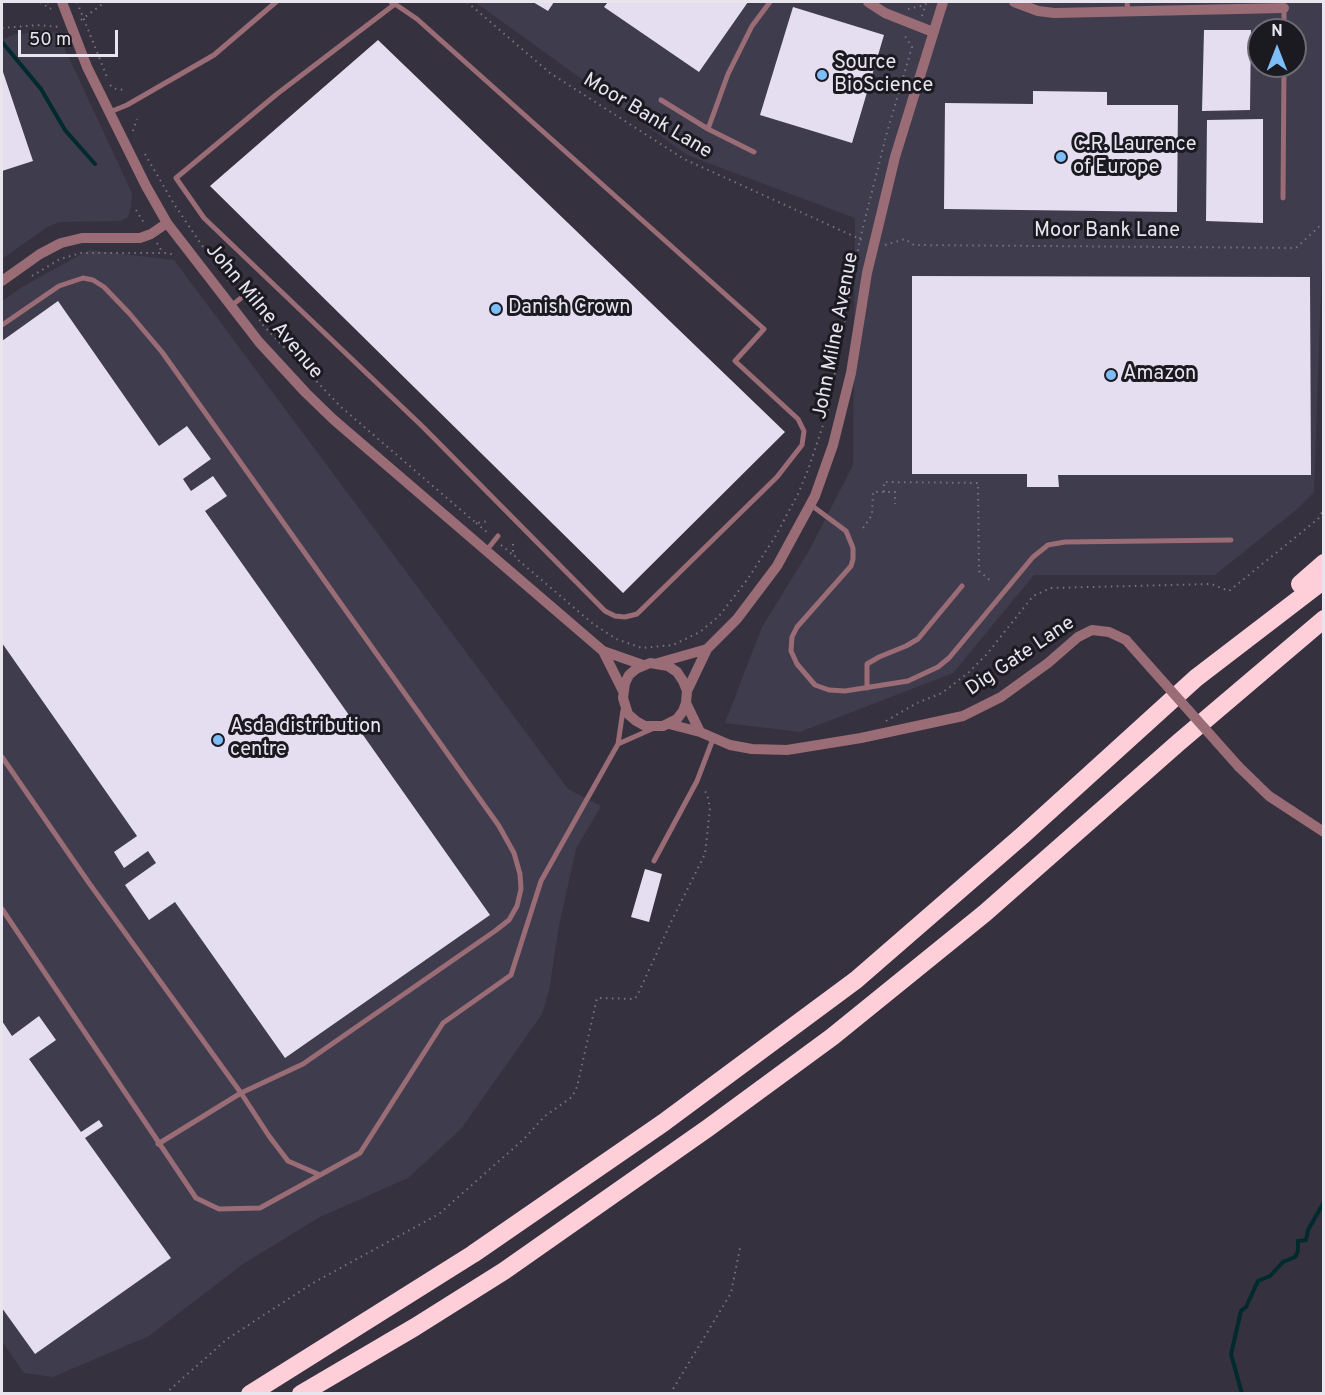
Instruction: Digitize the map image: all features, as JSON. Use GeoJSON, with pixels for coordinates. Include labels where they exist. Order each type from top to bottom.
{"type":"FeatureCollection","features":[{"type":"Feature","properties":{"kind":"highway"},"geometry":{"type":"LineString","coordinates":[[250,1394],[483,1247],[663,1124],[856,980],[1023,835],[1323,563]]}},
{"type":"Feature","properties":{"kind":"highway"},"geometry":{"type":"LineString","coordinates":[[1196,678],[1323,579]]}},
{"type":"Feature","properties":{"kind":"highway"},"geometry":{"type":"LineString","coordinates":[[301,1394],[415,1327],[504,1270],[708,1128],[832,1037],[985,913],[1178,742],[1323,619]]}},
{"type":"Feature","properties":{"kind":"street","name":"John Milne Avenue"},"geometry":{"type":"LineString","coordinates":[[62,2],[108,113],[167,223],[259,342],[320,406],[603,651],[643,665]]}},
{"type":"Feature","properties":{"kind":"street"},"geometry":{"type":"LineString","coordinates":[[868,2],[885,13],[933,32]]}},
{"type":"Feature","properties":{"kind":"street","name":"John Milne Avenue"},"geometry":{"type":"LineString","coordinates":[[687,691],[707,649],[737,619],[777,566],[810,505],[834,445],[851,373],[864,291],[883,206],[910,103],[943,2]]}},
{"type":"Feature","properties":{"kind":"street"},"geometry":{"type":"LineString","coordinates":[[1014,2],[1031,9],[1054,13],[1128,7],[1284,8]]}},
{"type":"Feature","properties":{"kind":"street"},"geometry":{"type":"LineString","coordinates":[[2,281],[40,254],[62,243],[82,238],[140,238],[151,234],[167,223]]}},
{"type":"Feature","properties":{"kind":"street","name":"Dig Gate Lane"},"geometry":{"type":"LineString","coordinates":[[669,724],[700,732],[730,745],[770,751],[880,734],[963,716],[1001,697],[1048,663],[1078,637],[1092,630],[1109,632],[1126,640],[1239,767],[1269,796],[1323,832]]}},
{"type":"Feature","properties":{"kind":"street","name":"John Milne Avenue"},"geometry":{"type":"LineString","coordinates":[[658,663],[707,649]]}},
{"type":"Feature","properties":{"kind":"street","name":"John Milne Avenue"},"geometry":{"type":"LineString","coordinates":[[603,651],[623,691]]}},
{"type":"Feature","properties":{"kind":"street"},"geometry":{"type":"LineString","coordinates":[[658,663],[668,666],[677,672],[683,681],[687,691],[686,703],[683,711],[669,724],[656,728],[645,726],[628,714],[623,691],[630,675],[643,665],[658,663]]}},
{"type":"Feature","properties":{"kind":"street"},"geometry":{"type":"LineString","coordinates":[[686,703],[700,732]]}},
{"type":"Feature","properties":{"kind":"lane"},"geometry":{"type":"LineString","coordinates":[[108,113],[127,105],[214,55],[276,2]]}},
{"type":"Feature","properties":{"kind":"lane"},"geometry":{"type":"LineString","coordinates":[[708,129],[733,65],[752,27],[770,2]]}},
{"type":"Feature","properties":{"kind":"lane"},"geometry":{"type":"LineString","coordinates":[[393,3],[417,19],[764,329],[735,361],[798,419],[804,431],[802,445],[777,477],[637,614],[625,617],[615,616],[605,611],[423,427],[204,218],[176,178],[277,94],[393,3]]}},
{"type":"Feature","properties":{"kind":"lane"},"geometry":{"type":"LineString","coordinates":[[1284,8],[1284,18]]}},
{"type":"Feature","properties":{"kind":"lane"},"geometry":{"type":"LineString","coordinates":[[1283,198],[1284,78]]}},
{"type":"Feature","properties":{"kind":"lane"},"geometry":{"type":"LineString","coordinates":[[661,100],[708,129],[754,152]]}},
{"type":"Feature","properties":{"kind":"lane"},"geometry":{"type":"LineString","coordinates":[[2,325],[59,286],[83,278],[93,280],[104,287],[129,313],[162,352],[499,826],[514,853],[520,874],[521,889],[517,906],[508,920],[495,931],[303,1064],[241,1093],[158,1144]]}},
{"type":"Feature","properties":{"kind":"lane"},"geometry":{"type":"LineString","coordinates":[[231,306],[246,294]]}},
{"type":"Feature","properties":{"kind":"lane"},"geometry":{"type":"LineString","coordinates":[[810,505],[846,531],[853,548],[851,566],[797,627],[792,637],[791,651],[797,664],[815,685],[829,690],[845,691],[908,681],[938,667],[949,658],[1033,556],[1048,545],[1065,542],[1231,540]]}},
{"type":"Feature","properties":{"kind":"lane"},"geometry":{"type":"LineString","coordinates":[[486,551],[498,536]]}},
{"type":"Feature","properties":{"kind":"lane"},"geometry":{"type":"LineString","coordinates":[[867,688],[867,664],[918,639],[962,586]]}},
{"type":"Feature","properties":{"kind":"lane"},"geometry":{"type":"LineString","coordinates":[[2,909],[196,1198],[219,1209],[260,1208],[360,1153],[443,1023],[511,975],[541,881],[618,744],[624,704]]}},
{"type":"Feature","properties":{"kind":"lane"},"geometry":{"type":"LineString","coordinates":[[618,744],[656,728]]}},
{"type":"Feature","properties":{"kind":"lane"},"geometry":{"type":"LineString","coordinates":[[654,861],[697,781],[713,739]]}},
{"type":"Feature","properties":{"kind":"lane"},"geometry":{"type":"LineString","coordinates":[[2,757],[288,1161],[320,1174]]}},
{"type":"Feature","properties":{"kind":"path"},"geometry":{"type":"LineString","coordinates":[[48,2],[50,8]]}},
{"type":"Feature","properties":{"kind":"path"},"geometry":{"type":"LineString","coordinates":[[77,2],[110,85],[125,90]]}},
{"type":"Feature","properties":{"kind":"path"},"geometry":{"type":"LineString","coordinates":[[83,19],[105,2]]}},
{"type":"Feature","properties":{"kind":"path","name":"Moor Bank Lane"},"geometry":{"type":"LineString","coordinates":[[467,2],[550,73],[684,159],[865,241]]}},
{"type":"Feature","properties":{"kind":"path"},"geometry":{"type":"LineString","coordinates":[[905,9],[921,6],[927,2]]}},
{"type":"Feature","properties":{"kind":"path"},"geometry":{"type":"LineString","coordinates":[[2,28],[38,25],[60,27]]}},
{"type":"Feature","properties":{"kind":"path"},"geometry":{"type":"LineString","coordinates":[[860,238],[912,47],[898,30]]}},
{"type":"Feature","properties":{"kind":"path"},"geometry":{"type":"LineString","coordinates":[[134,134],[137,119]]}},
{"type":"Feature","properties":{"kind":"path"},"geometry":{"type":"LineString","coordinates":[[144,152],[174,204],[208,255]]}},
{"type":"Feature","properties":{"kind":"path","name":"Moor Bank Lane"},"geometry":{"type":"LineString","coordinates":[[883,245],[905,238],[914,245],[1296,248],[1323,222]]}},
{"type":"Feature","properties":{"kind":"path"},"geometry":{"type":"LineString","coordinates":[[30,277],[60,259],[81,253],[168,253],[182,260]]}},
{"type":"Feature","properties":{"kind":"path"},"geometry":{"type":"LineString","coordinates":[[223,275],[226,279],[240,281]]}},
{"type":"Feature","properties":{"kind":"path"},"geometry":{"type":"LineString","coordinates":[[259,308],[258,316],[261,323],[341,407],[476,524],[490,521]]}},
{"type":"Feature","properties":{"kind":"path"},"geometry":{"type":"LineString","coordinates":[[884,492],[884,482],[978,483],[979,571],[992,582]]}},
{"type":"Feature","properties":{"kind":"path"},"geometry":{"type":"LineString","coordinates":[[863,528],[872,515],[873,492],[895,492],[895,504]]}},
{"type":"Feature","properties":{"kind":"path"},"geometry":{"type":"LineString","coordinates":[[880,734],[887,719],[916,703],[942,693],[968,673],[987,654],[1033,596],[1051,588],[1211,584],[1229,591],[1318,519],[1323,509]]}},
{"type":"Feature","properties":{"kind":"path"},"geometry":{"type":"LineString","coordinates":[[513,544],[513,553],[517,559],[608,634],[628,644],[649,648],[665,647],[682,642]]}},
{"type":"Feature","properties":{"kind":"path"},"geometry":{"type":"LineString","coordinates":[[165,1394],[226,1339],[313,1283],[439,1214],[524,1139],[545,1116],[573,1097],[597,998],[634,999],[637,996],[705,854],[710,808],[707,794],[697,781]]}},
{"type":"Feature","properties":{"kind":"path"},"geometry":{"type":"LineString","coordinates":[[670,1394],[731,1293],[740,1248]]}},
{"type":"Feature","properties":{"kind":"shaded area"},"geometry":{"type":"Polygon","coordinates":[[[475,2],[1323,2],[1324,200],[1314,492],[1296,510],[1215,575],[1034,575],[953,673],[800,732],[725,723],[762,627],[810,549],[853,465],[855,218],[687,155],[475,2]]]}},
{"type":"Feature","properties":{"kind":"shaded area"},"geometry":{"type":"Polygon","coordinates":[[[57,32],[132,193],[131,207],[128,217],[120,221],[59,222],[47,227],[2,259],[2,40],[15,34],[57,32]]]}},
{"type":"Feature","properties":{"kind":"shaded area"},"geometry":{"type":"Polygon","coordinates":[[[89,250],[174,260],[568,789],[601,806],[576,849],[559,926],[549,991],[542,1014],[461,1129],[408,1178],[320,1217],[243,1264],[149,1336],[53,1377],[24,1373],[2,1341],[2,301],[22,287],[89,250]]]}},
{"type":"Feature","properties":{"kind":"building"},"geometry":{"type":"Polygon","coordinates":[[[533,2],[554,2],[548,11],[533,2]]]}},
{"type":"Feature","properties":{"kind":"building"},"geometry":{"type":"Polygon","coordinates":[[[608,2],[748,2],[699,72],[604,7],[608,2]]]}},
{"type":"Feature","properties":{"kind":"building","name":"Source BioScience"},"geometry":{"type":"Polygon","coordinates":[[[793,7],[884,35],[852,143],[760,115],[793,7]]]}},
{"type":"Feature","properties":{"kind":"building"},"geometry":{"type":"Polygon","coordinates":[[[1204,30],[1247,30],[1250,110],[1202,111],[1204,30]]]}},
{"type":"Feature","properties":{"kind":"building","name":"Danish Crown"},"geometry":{"type":"Polygon","coordinates":[[[378,40],[785,432],[623,593],[210,186],[378,40]]]}},
{"type":"Feature","properties":{"kind":"building"},"geometry":{"type":"Polygon","coordinates":[[[2,69],[33,161],[2,171],[2,69]]]}},
{"type":"Feature","properties":{"kind":"building","name":"C.R. Laurence of Europe"},"geometry":{"type":"Polygon","coordinates":[[[1033,91],[1107,92],[1107,105],[1178,105],[1177,212],[944,209],[945,103],[1033,104],[1033,91]]]}},
{"type":"Feature","properties":{"kind":"building"},"geometry":{"type":"Polygon","coordinates":[[[1263,119],[1263,223],[1206,221],[1207,120],[1263,119]]]}},
{"type":"Feature","properties":{"kind":"building","name":"Amazon"},"geometry":{"type":"Polygon","coordinates":[[[912,276],[1310,277],[1311,475],[1058,475],[1059,487],[1027,487],[1027,474],[912,474],[912,276]]]}},
{"type":"Feature","properties":{"kind":"building","name":"Asda distribution centre"},"geometry":{"type":"Polygon","coordinates":[[[58,301],[159,446],[187,426],[211,459],[183,479],[191,491],[213,476],[227,496],[205,511],[490,915],[285,1058],[175,902],[149,920],[125,885],[156,863],[148,851],[124,868],[114,852],[137,836],[2,643],[2,341],[58,301]]]}},
{"type":"Feature","properties":{"kind":"building"},"geometry":{"type":"Polygon","coordinates":[[[645,869],[662,874],[649,922],[631,917],[645,869]]]}},
{"type":"Feature","properties":{"kind":"building"},"geometry":{"type":"Polygon","coordinates":[[[39,1016],[56,1040],[29,1059],[81,1132],[99,1120],[103,1126],[85,1138],[171,1258],[35,1354],[2,1308],[2,1021],[12,1036],[39,1016]]]}},
{"type":"Feature","properties":{"kind":"waterway"},"geometry":{"type":"LineString","coordinates":[[2,42],[41,89],[65,130],[95,164]]}},
{"type":"Feature","properties":{"kind":"waterway"},"geometry":{"type":"LineString","coordinates":[[1242,1394],[1231,1354],[1241,1311],[1246,1307],[1258,1281],[1270,1276],[1283,1262],[1295,1257],[1298,1251],[1298,1241],[1306,1240],[1308,1230],[1324,1202]]}},
{"type":"Feature","properties":{"kind":"place","name":"Source BioScience"},"geometry":{"type":"Point","coordinates":[822,75]}},
{"type":"Feature","properties":{"kind":"place","name":"C.R. Laurence of Europe"},"geometry":{"type":"Point","coordinates":[1061,157]}},
{"type":"Feature","properties":{"kind":"place","name":"Danish Crown"},"geometry":{"type":"Point","coordinates":[496,309]}},
{"type":"Feature","properties":{"kind":"place","name":"Amazon"},"geometry":{"type":"Point","coordinates":[1111,375]}},
{"type":"Feature","properties":{"kind":"place","name":"Asda distribution centre"},"geometry":{"type":"Point","coordinates":[218,740]}}]}
